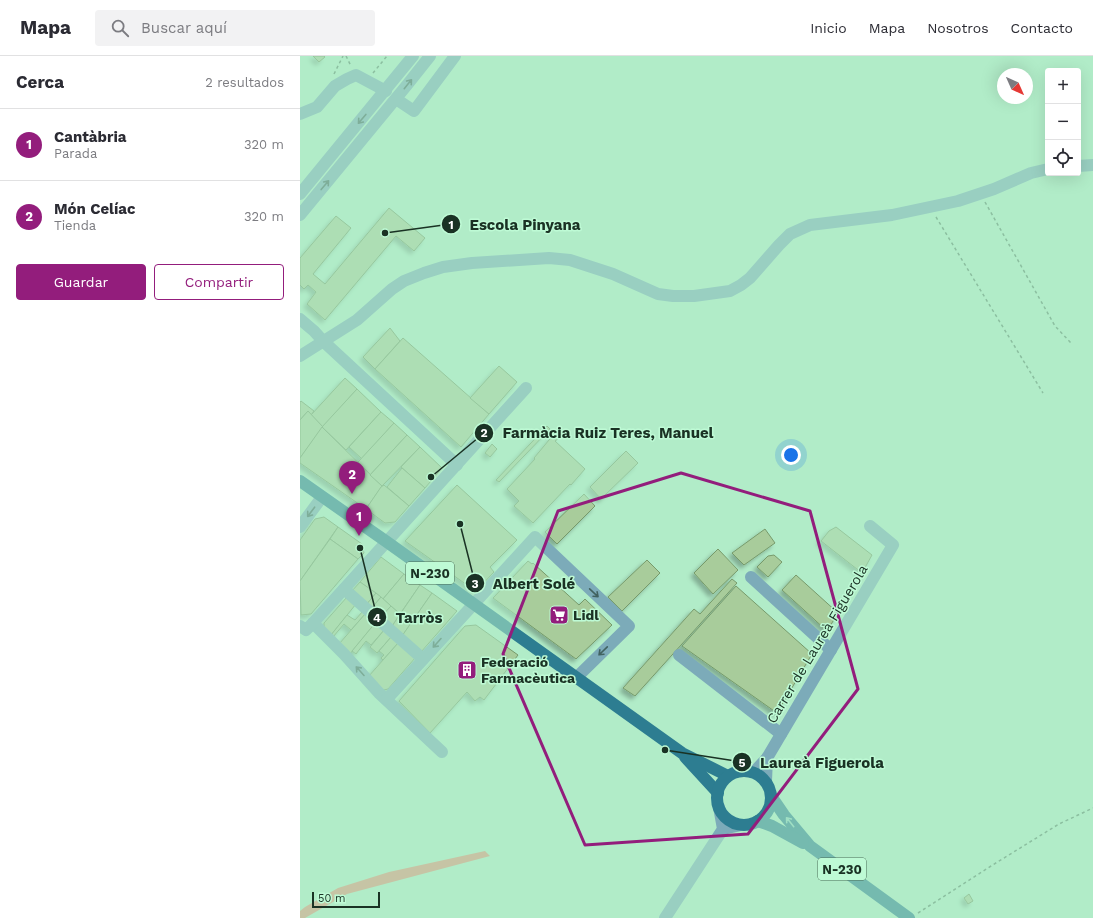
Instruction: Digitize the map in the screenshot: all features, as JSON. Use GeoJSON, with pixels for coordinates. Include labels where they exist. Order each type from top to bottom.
{"type":"FeatureCollection","features":[{"type":"Feature","properties":{"kind":"main road","name":"N-230"},"geometry":{"type":"LineString","coordinates":[[300,481],[388,542],[682,753],[728,776]]}},
{"type":"Feature","properties":{"kind":"main road","name":"N-230"},"geometry":{"type":"LineString","coordinates":[[682,753],[718,793]]}},
{"type":"Feature","properties":{"kind":"main road"},"geometry":{"type":"LineString","coordinates":[[766,781],[754,772],[745,770],[728,776],[723,781],[718,793],[717,800],[719,808],[728,819],[734,823],[750,824],[758,821],[764,816],[768,810],[771,796]]}},
{"type":"Feature","properties":{"kind":"main road","name":"N-230"},"geometry":{"type":"LineString","coordinates":[[766,781],[770,788],[771,796],[784,815],[810,846]]}},
{"type":"Feature","properties":{"kind":"main road","name":"N-230"},"geometry":{"type":"LineString","coordinates":[[758,821],[772,826],[810,846],[909,918]]}},
{"type":"Feature","properties":{"kind":"street"},"geometry":{"type":"LineString","coordinates":[[300,194],[386,91],[413,56]]}},
{"type":"Feature","properties":{"kind":"street"},"geometry":{"type":"LineString","coordinates":[[300,214],[430,56]]}},
{"type":"Feature","properties":{"kind":"street"},"geometry":{"type":"LineString","coordinates":[[396,99],[414,111],[455,56]]}},
{"type":"Feature","properties":{"kind":"street"},"geometry":{"type":"LineString","coordinates":[[300,114],[317,107],[335,86],[356,75],[368,80],[386,91]]}},
{"type":"Feature","properties":{"kind":"street"},"geometry":{"type":"LineString","coordinates":[[1081,166],[1093,165]]}},
{"type":"Feature","properties":{"kind":"street"},"geometry":{"type":"LineString","coordinates":[[300,356],[357,320],[392,289],[404,281],[443,267],[472,263],[550,258],[570,260],[606,272],[658,294],[694,296],[730,291],[750,278],[790,234],[810,226],[892,215],[958,201],[980,194],[1031,173],[1045,170]]}},
{"type":"Feature","properties":{"kind":"street"},"geometry":{"type":"LineString","coordinates":[[300,318],[457,464]]}},
{"type":"Feature","properties":{"kind":"street"},"geometry":{"type":"LineString","coordinates":[[442,752],[379,693],[344,654],[306,626],[344,589],[388,542],[526,388]]}},
{"type":"Feature","properties":{"kind":"street"},"geometry":{"type":"LineString","coordinates":[[300,527],[322,497]]}},
{"type":"Feature","properties":{"kind":"street","name":"Carrer de Laureà Figuerola"},"geometry":{"type":"LineString","coordinates":[[754,772],[767,758],[893,545],[870,526]]}},
{"type":"Feature","properties":{"kind":"street"},"geometry":{"type":"LineString","coordinates":[[387,699],[535,537],[629,626],[577,677]]}},
{"type":"Feature","properties":{"kind":"street"},"geometry":{"type":"LineString","coordinates":[[751,577],[831,650]]}},
{"type":"Feature","properties":{"kind":"street"},"geometry":{"type":"LineString","coordinates":[[344,589],[423,659]]}},
{"type":"Feature","properties":{"kind":"street"},"geometry":{"type":"LineString","coordinates":[[679,655],[781,734]]}},
{"type":"Feature","properties":{"kind":"street","name":"Carrer de Laureà Figuerola"},"geometry":{"type":"LineString","coordinates":[[766,781],[767,758]]}},
{"type":"Feature","properties":{"kind":"street"},"geometry":{"type":"LineString","coordinates":[[719,808],[723,829]]}},
{"type":"Feature","properties":{"kind":"street"},"geometry":{"type":"LineString","coordinates":[[665,918],[723,829],[741,824]]}},
{"type":"Feature","properties":{"kind":"path"},"geometry":{"type":"LineString","coordinates":[[368,80],[387,56]]}},
{"type":"Feature","properties":{"kind":"path"},"geometry":{"type":"LineString","coordinates":[[980,194],[1055,326],[1071,343]]}},
{"type":"Feature","properties":{"kind":"path"},"geometry":{"type":"LineString","coordinates":[[929,207],[1043,393]]}},
{"type":"Feature","properties":{"kind":"path"},"geometry":{"type":"LineString","coordinates":[[909,918],[1052,829],[1093,808]]}},
{"type":"Feature","properties":{"kind":"highlighted area"},"geometry":{"type":"Polygon","coordinates":[[[681,473],[810,511],[858,689],[748,834],[585,845],[503,654],[558,511],[681,473]]]}},
{"type":"Feature","properties":{"kind":"shaded area"},"geometry":{"type":"Polygon","coordinates":[[[485,851],[490,856],[347,894],[305,918],[300,918],[300,911],[305,907],[338,888],[389,872],[485,851]]]}},
{"type":"Feature","properties":{"kind":"building"},"geometry":{"type":"Polygon","coordinates":[[[313,56],[324,56],[325,57],[319,62],[313,56]]]}},
{"type":"Feature","properties":{"kind":"building"},"geometry":{"type":"Polygon","coordinates":[[[389,208],[425,238],[414,251],[396,236],[325,320],[307,304],[316,292],[308,285],[304,289],[300,285],[300,258],[336,216],[351,228],[313,274],[325,284],[389,208]]]}},
{"type":"Feature","properties":{"kind":"building"},"geometry":{"type":"Polygon","coordinates":[[[390,328],[400,341],[375,369],[363,357],[390,328]]]}},
{"type":"Feature","properties":{"kind":"building"},"geometry":{"type":"Polygon","coordinates":[[[403,338],[489,414],[461,447],[375,369],[403,338]]]}},
{"type":"Feature","properties":{"kind":"building"},"geometry":{"type":"Polygon","coordinates":[[[499,366],[517,382],[489,414],[470,398],[499,366]]]}},
{"type":"Feature","properties":{"kind":"building"},"geometry":{"type":"Polygon","coordinates":[[[345,378],[357,389],[323,427],[311,415],[345,378]]]}},
{"type":"Feature","properties":{"kind":"building"},"geometry":{"type":"Polygon","coordinates":[[[357,389],[381,412],[346,450],[322,427],[357,389]]]}},
{"type":"Feature","properties":{"kind":"building"},"geometry":{"type":"Polygon","coordinates":[[[301,401],[314,411],[311,415],[308,411],[300,420],[300,402],[301,401]]]}},
{"type":"Feature","properties":{"kind":"building"},"geometry":{"type":"Polygon","coordinates":[[[308,411],[323,427],[300,458],[300,420],[308,411]]]}},
{"type":"Feature","properties":{"kind":"building"},"geometry":{"type":"Polygon","coordinates":[[[381,412],[394,423],[362,459],[349,447],[381,412]]]}},
{"type":"Feature","properties":{"kind":"building"},"geometry":{"type":"Polygon","coordinates":[[[394,423],[407,435],[370,475],[358,462],[394,423]]]}},
{"type":"Feature","properties":{"kind":"building"},"geometry":{"type":"Polygon","coordinates":[[[547,426],[550,429],[499,482],[496,480],[547,426]]]}},
{"type":"Feature","properties":{"kind":"building"},"geometry":{"type":"Polygon","coordinates":[[[322,427],[382,486],[366,509],[300,463],[300,458],[322,427]]]}},
{"type":"Feature","properties":{"kind":"building"},"geometry":{"type":"Polygon","coordinates":[[[554,434],[558,439],[555,441],[585,469],[533,523],[514,506],[519,501],[507,489],[535,459],[534,458],[554,434]]]}},
{"type":"Feature","properties":{"kind":"building"},"geometry":{"type":"Polygon","coordinates":[[[407,435],[420,447],[382,486],[370,475],[407,435]]]}},
{"type":"Feature","properties":{"kind":"building"},"geometry":{"type":"Polygon","coordinates":[[[492,444],[497,449],[490,457],[485,453],[492,444]]]}},
{"type":"Feature","properties":{"kind":"building"},"geometry":{"type":"Polygon","coordinates":[[[420,447],[442,468],[425,488],[401,467],[420,447]]]}},
{"type":"Feature","properties":{"kind":"building"},"geometry":{"type":"Polygon","coordinates":[[[626,451],[638,463],[601,499],[590,487],[626,451]]]}},
{"type":"Feature","properties":{"kind":"building"},"geometry":{"type":"Polygon","coordinates":[[[402,468],[425,488],[409,506],[387,487],[402,468]]]}},
{"type":"Feature","properties":{"kind":"building"},"geometry":{"type":"Polygon","coordinates":[[[384,485],[409,506],[395,522],[385,523],[366,509],[384,485]]]}},
{"type":"Feature","properties":{"kind":"building"},"geometry":{"type":"Polygon","coordinates":[[[457,485],[517,540],[490,567],[494,572],[477,590],[474,590],[405,541],[457,485]]]}},
{"type":"Feature","properties":{"kind":"building"},"geometry":{"type":"Polygon","coordinates":[[[584,494],[595,506],[557,544],[545,532],[584,494]]]}},
{"type":"Feature","properties":{"kind":"building"},"geometry":{"type":"Polygon","coordinates":[[[324,517],[338,527],[300,581],[300,540],[315,519],[324,517]]]}},
{"type":"Feature","properties":{"kind":"building"},"geometry":{"type":"Polygon","coordinates":[[[338,527],[362,544],[364,553],[358,559],[330,539],[338,527]]]}},
{"type":"Feature","properties":{"kind":"building"},"geometry":{"type":"Polygon","coordinates":[[[836,527],[872,555],[862,573],[821,541],[829,531],[836,527]]]}},
{"type":"Feature","properties":{"kind":"building"},"geometry":{"type":"Polygon","coordinates":[[[765,529],[775,543],[744,565],[732,553],[765,529]]]}},
{"type":"Feature","properties":{"kind":"building"},"geometry":{"type":"Polygon","coordinates":[[[330,539],[358,559],[311,614],[301,615],[300,581],[330,539]]]}},
{"type":"Feature","properties":{"kind":"building"},"geometry":{"type":"Polygon","coordinates":[[[718,549],[738,570],[713,594],[694,573],[718,549]]]}},
{"type":"Feature","properties":{"kind":"building"},"geometry":{"type":"Polygon","coordinates":[[[774,555],[782,562],[768,577],[757,567],[768,556],[774,555]]]}},
{"type":"Feature","properties":{"kind":"building"},"geometry":{"type":"Polygon","coordinates":[[[381,557],[404,574],[383,599],[360,582],[381,557]]]}},
{"type":"Feature","properties":{"kind":"building"},"geometry":{"type":"Polygon","coordinates":[[[647,560],[660,573],[622,611],[608,597],[647,560]]]}},
{"type":"Feature","properties":{"kind":"building","name":"Lidl"},"geometry":{"type":"Polygon","coordinates":[[[528,561],[532,564],[533,563],[579,605],[585,599],[612,625],[576,659],[493,598],[528,561]]]}},
{"type":"Feature","properties":{"kind":"building"},"geometry":{"type":"Polygon","coordinates":[[[404,574],[420,585],[400,614],[383,599],[404,574]]]}},
{"type":"Feature","properties":{"kind":"building"},"geometry":{"type":"Polygon","coordinates":[[[796,575],[838,613],[827,631],[782,590],[796,575]]]}},
{"type":"Feature","properties":{"kind":"building"},"geometry":{"type":"Polygon","coordinates":[[[732,579],[737,583],[635,696],[623,688],[694,609],[700,614],[732,579]]]}},
{"type":"Feature","properties":{"kind":"building"},"geometry":{"type":"Polygon","coordinates":[[[360,582],[376,593],[366,605],[351,592],[360,582]]]}},
{"type":"Feature","properties":{"kind":"building"},"geometry":{"type":"Polygon","coordinates":[[[420,585],[432,593],[402,636],[392,626],[420,585]]]}},
{"type":"Feature","properties":{"kind":"building"},"geometry":{"type":"Polygon","coordinates":[[[736,586],[812,654],[777,713],[682,646],[736,586]]]}},
{"type":"Feature","properties":{"kind":"building"},"geometry":{"type":"Polygon","coordinates":[[[376,593],[381,597],[371,609],[366,605],[376,593]]]}},
{"type":"Feature","properties":{"kind":"building"},"geometry":{"type":"Polygon","coordinates":[[[432,593],[457,611],[421,652],[402,636],[432,593]]]}},
{"type":"Feature","properties":{"kind":"building"},"geometry":{"type":"Polygon","coordinates":[[[347,597],[356,604],[331,635],[324,628],[324,623],[347,597]]]}},
{"type":"Feature","properties":{"kind":"building"},"geometry":{"type":"Polygon","coordinates":[[[381,597],[391,606],[381,617],[371,609],[381,597]]]}},
{"type":"Feature","properties":{"kind":"building"},"geometry":{"type":"Polygon","coordinates":[[[391,606],[400,614],[392,626],[381,617],[391,606]]]}},
{"type":"Feature","properties":{"kind":"building"},"geometry":{"type":"Polygon","coordinates":[[[363,611],[366,613],[351,630],[344,624],[333,637],[331,635],[347,615],[355,620],[363,611]]]}},
{"type":"Feature","properties":{"kind":"building"},"geometry":{"type":"Polygon","coordinates":[[[366,613],[376,622],[349,655],[339,644],[366,613]]]}},
{"type":"Feature","properties":{"kind":"building"},"geometry":{"type":"Polygon","coordinates":[[[376,622],[385,629],[371,645],[366,641],[356,654],[352,651],[376,622]]]}},
{"type":"Feature","properties":{"kind":"building","name":"Federació Farmacèutica"},"geometry":{"type":"Polygon","coordinates":[[[476,625],[518,655],[484,700],[480,697],[475,701],[467,692],[430,733],[399,701],[465,626],[476,625]]]}},
{"type":"Feature","properties":{"kind":"building"},"geometry":{"type":"Polygon","coordinates":[[[385,629],[392,636],[377,653],[370,647],[385,629]]]}},
{"type":"Feature","properties":{"kind":"building"},"geometry":{"type":"Polygon","coordinates":[[[392,636],[399,642],[383,660],[381,658],[384,655],[379,651],[392,636]]]}},
{"type":"Feature","properties":{"kind":"building"},"geometry":{"type":"Polygon","coordinates":[[[399,642],[416,657],[388,689],[380,691],[368,677],[399,642]]]}},
{"type":"Feature","properties":{"kind":"building"},"geometry":{"type":"Polygon","coordinates":[[[969,894],[973,901],[968,904],[964,898],[969,894]]]}},
{"type":"Feature","properties":{"kind":"place","name":"Escola Pinyana"},"geometry":{"type":"Point","coordinates":[385,233]}},
{"type":"Feature","properties":{"kind":"place","name":"Farmàcia Ruiz Teres, Manuel"},"geometry":{"type":"Point","coordinates":[431,477]}},
{"type":"Feature","properties":{"kind":"place","name":"Món Celíac"},"geometry":{"type":"Point","coordinates":[352,494]}},
{"type":"Feature","properties":{"kind":"place","name":"Albert Solé"},"geometry":{"type":"Point","coordinates":[460,524]}},
{"type":"Feature","properties":{"kind":"place","name":"Cantàbria"},"geometry":{"type":"Point","coordinates":[359,536]}},
{"type":"Feature","properties":{"kind":"place","name":"Tarròs"},"geometry":{"type":"Point","coordinates":[360,548]}},
{"type":"Feature","properties":{"kind":"place","name":"Lidl"},"geometry":{"type":"Point","coordinates":[559,615]}},
{"type":"Feature","properties":{"kind":"place","name":"Federació Farmacèutica"},"geometry":{"type":"Point","coordinates":[467,670]}},
{"type":"Feature","properties":{"kind":"place","name":"Laureà Figuerola"},"geometry":{"type":"Point","coordinates":[665,750]}}]}
